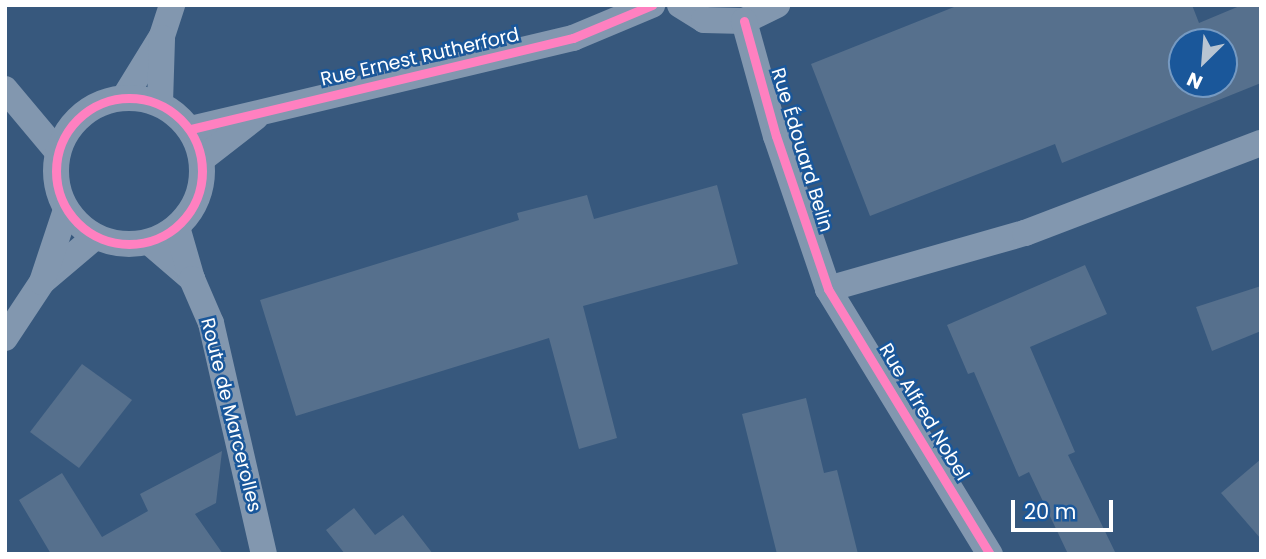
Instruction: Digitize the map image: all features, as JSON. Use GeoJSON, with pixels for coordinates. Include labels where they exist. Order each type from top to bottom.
{"type":"FeatureCollection","features":[{"type":"Feature","properties":{"kind":"street"},"geometry":{"type":"LineString","coordinates":[[125,96],[162,36],[172,5]]}},
{"type":"Feature","properties":{"kind":"street","name":"Rue Ernest Rutherford"},"geometry":{"type":"LineString","coordinates":[[191,129],[573,38],[652,5]]}},
{"type":"Feature","properties":{"kind":"street"},"geometry":{"type":"LineString","coordinates":[[680,5],[704,20],[744,22],[777,5]]}},
{"type":"Feature","properties":{"kind":"street","name":"Rue Édouard Belin"},"geometry":{"type":"LineString","coordinates":[[744,22],[776,136],[828,289]]}},
{"type":"Feature","properties":{"kind":"street"},"geometry":{"type":"LineString","coordinates":[[160,103],[162,36]]}},
{"type":"Feature","properties":{"kind":"street"},"geometry":{"type":"LineString","coordinates":[[13,96],[73,122]]}},
{"type":"Feature","properties":{"kind":"street"},"geometry":{"type":"LineString","coordinates":[[13,96],[57,151]]}},
{"type":"Feature","properties":{"kind":"street"},"geometry":{"type":"LineString","coordinates":[[125,96],[160,103],[191,129],[202,159],[199,196],[177,227],[149,242],[124,245],[95,237],[66,210],[55,184],[57,151],[73,122],[95,104],[125,96]]}},
{"type":"Feature","properties":{"kind":"street","name":"Rue Ernest Rutherford"},"geometry":{"type":"LineString","coordinates":[[202,159],[263,112]]}},
{"type":"Feature","properties":{"kind":"street"},"geometry":{"type":"LineString","coordinates":[[828,289],[1026,233],[1261,143]]}},
{"type":"Feature","properties":{"kind":"street"},"geometry":{"type":"LineString","coordinates":[[5,338],[42,282],[66,210]]}},
{"type":"Feature","properties":{"kind":"street","name":"Route de Marcerolles"},"geometry":{"type":"LineString","coordinates":[[177,227],[192,279],[211,323],[264,554]]}},
{"type":"Feature","properties":{"kind":"street"},"geometry":{"type":"LineString","coordinates":[[42,282],[95,237]]}},
{"type":"Feature","properties":{"kind":"street","name":"Route de Marcerolles"},"geometry":{"type":"LineString","coordinates":[[149,242],[192,279]]}},
{"type":"Feature","properties":{"kind":"street","name":"Rue Alfred Nobel"},"geometry":{"type":"LineString","coordinates":[[828,289],[990,554]]}},
{"type":"Feature","properties":{"kind":"building"},"geometry":{"type":"Polygon","coordinates":[[[959,5],[1192,5],[1199,23],[1242,5],[1261,5],[1261,83],[1238,92],[1238,28],[1168,28],[1168,98],[1224,98],[1062,163],[1055,144],[870,216],[811,64],[959,5]]]}},
{"type":"Feature","properties":{"kind":"building"},"geometry":{"type":"Polygon","coordinates":[[[717,185],[738,264],[583,306],[617,438],[579,449],[549,338],[296,416],[260,300],[519,220],[517,213],[587,195],[594,219],[717,185]]]}},
{"type":"Feature","properties":{"kind":"building"},"geometry":{"type":"Polygon","coordinates":[[[1085,265],[1107,314],[1030,347],[1075,452],[1068,455],[1116,554],[1068,554],[1029,472],[1019,477],[974,372],[968,374],[947,325],[1085,265]]]}},
{"type":"Feature","properties":{"kind":"building"},"geometry":{"type":"Polygon","coordinates":[[[1261,286],[1261,331],[1212,351],[1196,307],[1261,286]]]}},
{"type":"Feature","properties":{"kind":"building"},"geometry":{"type":"Polygon","coordinates":[[[82,364],[132,400],[79,468],[30,432],[82,364]]]}},
{"type":"Feature","properties":{"kind":"building"},"geometry":{"type":"Polygon","coordinates":[[[806,398],[824,473],[837,470],[858,554],[777,554],[742,414],[806,398]]]}},
{"type":"Feature","properties":{"kind":"building"},"geometry":{"type":"Polygon","coordinates":[[[222,451],[216,503],[195,514],[223,554],[51,554],[19,500],[62,473],[102,537],[148,511],[140,494],[222,451]]]}},
{"type":"Feature","properties":{"kind":"building"},"geometry":{"type":"Polygon","coordinates":[[[1261,459],[1261,539],[1221,493],[1261,459]]]}},
{"type":"Feature","properties":{"kind":"building"},"geometry":{"type":"Polygon","coordinates":[[[354,508],[375,535],[403,515],[433,554],[345,554],[326,530],[354,508]]]}},
{"type":"Feature","properties":{"kind":"cycle path"},"geometry":{"type":"LineString","coordinates":[[191,129],[573,38],[652,5]]}},
{"type":"Feature","properties":{"kind":"cycle path"},"geometry":{"type":"LineString","coordinates":[[744,21],[776,136],[828,289],[990,554]]}},
{"type":"Feature","properties":{"kind":"cycle path"},"geometry":{"type":"LineString","coordinates":[[129,98],[157,104],[181,119],[196,143],[202,171],[196,199],[181,223],[157,238],[129,244],[101,238],[77,223],[62,199],[56,171],[62,143],[77,119],[101,104],[129,98]]}}]}
